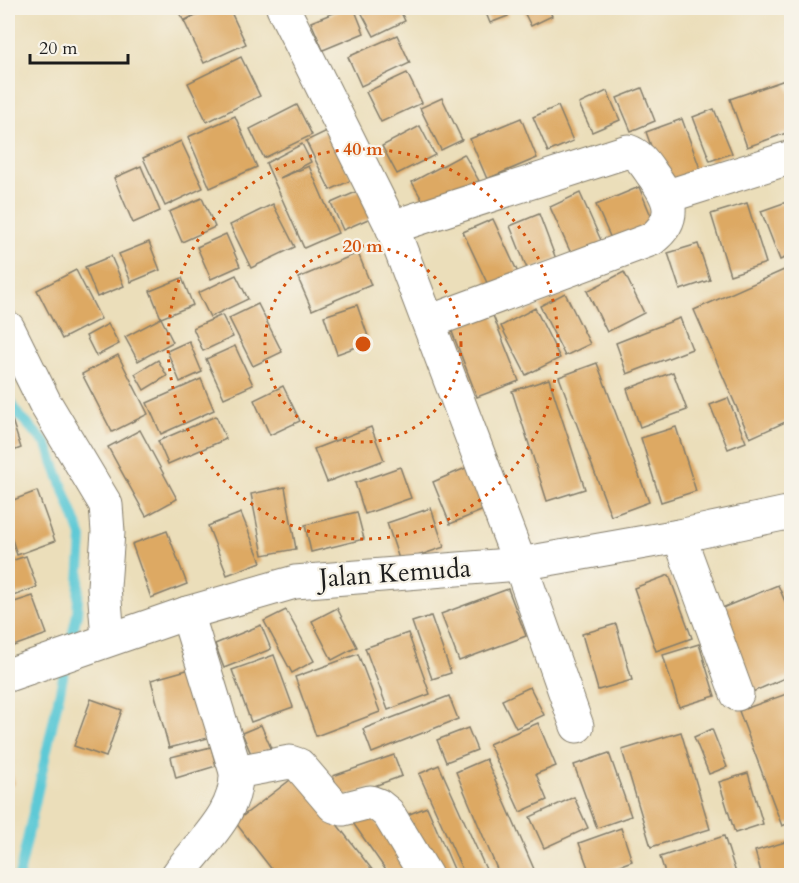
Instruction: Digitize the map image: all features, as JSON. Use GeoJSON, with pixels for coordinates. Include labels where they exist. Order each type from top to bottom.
{"type":"FeatureCollection","features":[{"type":"Feature","properties":{"kind":"street"},"geometry":{"type":"LineString","coordinates":[[283,8],[392,227],[520,564],[577,726]]}},
{"type":"Feature","properties":{"kind":"street"},"geometry":{"type":"LineString","coordinates":[[392,227],[628,151],[639,155],[668,196],[669,218],[664,229],[652,239],[429,322]]}},
{"type":"Feature","properties":{"kind":"street"},"geometry":{"type":"LineString","coordinates":[[668,196],[792,157]]}},
{"type":"Feature","properties":{"kind":"street"},"geometry":{"type":"LineString","coordinates":[[8,328],[45,404],[106,505],[108,532],[102,641]]}},
{"type":"Feature","properties":{"kind":"street","name":"Jalan Kemuda"},"geometry":{"type":"LineString","coordinates":[[8,675],[44,660],[102,641],[295,582],[520,564],[679,536],[792,512]]}},
{"type":"Feature","properties":{"kind":"street"},"geometry":{"type":"LineString","coordinates":[[679,536],[737,694]]}},
{"type":"Feature","properties":{"kind":"street"},"geometry":{"type":"LineString","coordinates":[[177,876],[221,820],[235,788],[236,772],[187,614]]}},
{"type":"Feature","properties":{"kind":"street"},"geometry":{"type":"LineString","coordinates":[[236,772],[290,762],[299,765],[334,806],[343,809],[370,802],[378,805],[388,813],[426,876]]}},
{"type":"Feature","properties":{"kind":"building"},"geometry":{"type":"Polygon","coordinates":[[[176,8],[207,8],[184,21],[176,8]]]}},
{"type":"Feature","properties":{"kind":"building"},"geometry":{"type":"Polygon","coordinates":[[[214,8],[229,8],[246,44],[204,63],[184,21],[214,8]]]}},
{"type":"Feature","properties":{"kind":"building"},"geometry":{"type":"Polygon","coordinates":[[[346,8],[354,8],[364,33],[323,50],[311,22],[346,8]]]}},
{"type":"Feature","properties":{"kind":"building"},"geometry":{"type":"Polygon","coordinates":[[[359,8],[399,8],[405,21],[374,36],[359,8]]]}},
{"type":"Feature","properties":{"kind":"building"},"geometry":{"type":"Polygon","coordinates":[[[484,8],[505,8],[508,16],[490,23],[484,8]]]}},
{"type":"Feature","properties":{"kind":"building"},"geometry":{"type":"Polygon","coordinates":[[[522,8],[548,8],[552,16],[531,26],[522,8]]]}},
{"type":"Feature","properties":{"kind":"building"},"geometry":{"type":"Polygon","coordinates":[[[397,35],[410,63],[361,86],[348,57],[397,35]]]}},
{"type":"Feature","properties":{"kind":"building"},"geometry":{"type":"Polygon","coordinates":[[[241,57],[260,96],[207,122],[188,83],[241,57]]]}},
{"type":"Feature","properties":{"kind":"building"},"geometry":{"type":"Polygon","coordinates":[[[407,73],[422,103],[381,122],[366,92],[407,73]]]}},
{"type":"Feature","properties":{"kind":"building"},"geometry":{"type":"Polygon","coordinates":[[[785,80],[792,99],[792,131],[747,147],[730,99],[785,80]]]}},
{"type":"Feature","properties":{"kind":"building"},"geometry":{"type":"Polygon","coordinates":[[[642,88],[655,121],[631,131],[617,98],[642,88]]]}},
{"type":"Feature","properties":{"kind":"building"},"geometry":{"type":"Polygon","coordinates":[[[607,91],[620,120],[592,132],[579,104],[607,91]]]}},
{"type":"Feature","properties":{"kind":"building"},"geometry":{"type":"Polygon","coordinates":[[[442,98],[462,140],[441,150],[420,108],[442,98]]]}},
{"type":"Feature","properties":{"kind":"building"},"geometry":{"type":"Polygon","coordinates":[[[297,105],[312,135],[264,158],[250,129],[297,105]]]}},
{"type":"Feature","properties":{"kind":"building"},"geometry":{"type":"Polygon","coordinates":[[[558,106],[573,141],[548,152],[533,117],[558,106]]]}},
{"type":"Feature","properties":{"kind":"building"},"geometry":{"type":"Polygon","coordinates":[[[714,109],[732,153],[710,161],[693,117],[714,109]]]}},
{"type":"Feature","properties":{"kind":"building"},"geometry":{"type":"Polygon","coordinates":[[[235,116],[257,167],[210,188],[188,137],[235,116]]]}},
{"type":"Feature","properties":{"kind":"building"},"geometry":{"type":"Polygon","coordinates":[[[521,118],[537,158],[487,179],[470,139],[521,118]]]}},
{"type":"Feature","properties":{"kind":"building"},"geometry":{"type":"Polygon","coordinates":[[[682,119],[702,174],[666,188],[646,132],[682,119]]]}},
{"type":"Feature","properties":{"kind":"building"},"geometry":{"type":"Polygon","coordinates":[[[420,126],[435,155],[397,174],[382,146],[420,126]]]}},
{"type":"Feature","properties":{"kind":"building"},"geometry":{"type":"Polygon","coordinates":[[[329,130],[352,180],[330,190],[306,141],[329,130]]]}},
{"type":"Feature","properties":{"kind":"building"},"geometry":{"type":"Polygon","coordinates":[[[181,141],[203,188],[165,206],[143,158],[181,141]]]}},
{"type":"Feature","properties":{"kind":"building"},"geometry":{"type":"Polygon","coordinates":[[[302,144],[311,162],[280,178],[309,166],[338,233],[304,248],[266,163],[302,144]]]}},
{"type":"Feature","properties":{"kind":"building"},"geometry":{"type":"Polygon","coordinates":[[[464,154],[479,181],[428,210],[412,182],[464,154]]]}},
{"type":"Feature","properties":{"kind":"building"},"geometry":{"type":"Polygon","coordinates":[[[141,166],[160,211],[133,223],[114,178],[141,166]]]}},
{"type":"Feature","properties":{"kind":"building"},"geometry":{"type":"Polygon","coordinates":[[[639,187],[654,223],[612,241],[596,205],[639,187]]]}},
{"type":"Feature","properties":{"kind":"building"},"geometry":{"type":"Polygon","coordinates":[[[363,189],[375,216],[343,230],[331,203],[363,189]]]}},
{"type":"Feature","properties":{"kind":"building"},"geometry":{"type":"Polygon","coordinates":[[[580,193],[604,247],[574,260],[550,207],[580,193]]]}},
{"type":"Feature","properties":{"kind":"building"},"geometry":{"type":"Polygon","coordinates":[[[202,198],[215,227],[182,242],[169,212],[202,198]]]}},
{"type":"Feature","properties":{"kind":"building"},"geometry":{"type":"Polygon","coordinates":[[[792,200],[792,255],[780,260],[761,211],[792,200]]]}},
{"type":"Feature","properties":{"kind":"building"},"geometry":{"type":"Polygon","coordinates":[[[747,203],[766,263],[730,275],[711,214],[747,203]]]}},
{"type":"Feature","properties":{"kind":"building"},"geometry":{"type":"Polygon","coordinates":[[[273,204],[295,247],[251,268],[230,225],[273,204]]]}},
{"type":"Feature","properties":{"kind":"building"},"geometry":{"type":"Polygon","coordinates":[[[539,214],[556,259],[528,271],[510,226],[539,214]]]}},
{"type":"Feature","properties":{"kind":"building"},"geometry":{"type":"Polygon","coordinates":[[[493,219],[518,273],[489,287],[463,232],[493,219]]]}},
{"type":"Feature","properties":{"kind":"building"},"geometry":{"type":"Polygon","coordinates":[[[226,234],[240,266],[211,279],[197,247],[226,234]]]}},
{"type":"Feature","properties":{"kind":"building"},"geometry":{"type":"Polygon","coordinates":[[[149,242],[160,270],[131,282],[119,254],[149,242]]]}},
{"type":"Feature","properties":{"kind":"building"},"geometry":{"type":"Polygon","coordinates":[[[698,244],[710,280],[680,290],[668,253],[698,244]]]}},
{"type":"Feature","properties":{"kind":"building"},"geometry":{"type":"Polygon","coordinates":[[[358,253],[371,285],[312,310],[298,278],[358,253]]]}},
{"type":"Feature","properties":{"kind":"building"},"geometry":{"type":"Polygon","coordinates":[[[111,256],[124,286],[97,297],[85,267],[111,256]]]}},
{"type":"Feature","properties":{"kind":"building"},"geometry":{"type":"Polygon","coordinates":[[[76,270],[101,319],[62,339],[37,290],[76,270]]]}},
{"type":"Feature","properties":{"kind":"building"},"geometry":{"type":"Polygon","coordinates":[[[784,270],[792,287],[792,419],[750,438],[694,310],[784,270]]]}},
{"type":"Feature","properties":{"kind":"building"},"geometry":{"type":"Polygon","coordinates":[[[624,272],[644,313],[607,332],[587,291],[624,272]]]}},
{"type":"Feature","properties":{"kind":"building"},"geometry":{"type":"Polygon","coordinates":[[[236,275],[248,299],[210,317],[198,293],[236,275]]]}},
{"type":"Feature","properties":{"kind":"building"},"geometry":{"type":"Polygon","coordinates":[[[182,278],[193,305],[161,318],[150,291],[182,278]]]}},
{"type":"Feature","properties":{"kind":"building"},"geometry":{"type":"Polygon","coordinates":[[[565,293],[590,344],[565,356],[540,306],[565,293]]]}},
{"type":"Feature","properties":{"kind":"building"},"geometry":{"type":"Polygon","coordinates":[[[258,304],[282,352],[253,366],[229,318],[258,304]]]}},
{"type":"Feature","properties":{"kind":"building"},"geometry":{"type":"Polygon","coordinates":[[[357,305],[370,342],[337,354],[324,316],[357,305]]]}},
{"type":"Feature","properties":{"kind":"building"},"geometry":{"type":"Polygon","coordinates":[[[535,308],[560,358],[526,375],[501,326],[535,308]]]}},
{"type":"Feature","properties":{"kind":"building"},"geometry":{"type":"Polygon","coordinates":[[[492,313],[519,381],[477,397],[451,329],[492,313]]]}},
{"type":"Feature","properties":{"kind":"building"},"geometry":{"type":"Polygon","coordinates":[[[222,315],[233,337],[203,351],[193,328],[222,315]]]}},
{"type":"Feature","properties":{"kind":"building"},"geometry":{"type":"Polygon","coordinates":[[[161,318],[173,342],[138,361],[125,337],[161,318]]]}},
{"type":"Feature","properties":{"kind":"building"},"geometry":{"type":"Polygon","coordinates":[[[680,318],[692,349],[627,374],[616,343],[680,318]]]}},
{"type":"Feature","properties":{"kind":"building"},"geometry":{"type":"Polygon","coordinates":[[[108,324],[119,344],[96,356],[86,336],[108,324]]]}},
{"type":"Feature","properties":{"kind":"building"},"geometry":{"type":"Polygon","coordinates":[[[189,341],[202,372],[180,382],[167,351],[189,341]]]}},
{"type":"Feature","properties":{"kind":"building"},"geometry":{"type":"Polygon","coordinates":[[[235,346],[253,385],[224,398],[206,359],[235,346]]]}},
{"type":"Feature","properties":{"kind":"building"},"geometry":{"type":"Polygon","coordinates":[[[118,355],[148,414],[112,432],[82,374],[118,355]]]}},
{"type":"Feature","properties":{"kind":"building"},"geometry":{"type":"Polygon","coordinates":[[[158,360],[167,376],[144,390],[135,374],[158,360]]]}},
{"type":"Feature","properties":{"kind":"building"},"geometry":{"type":"Polygon","coordinates":[[[597,363],[649,502],[611,516],[559,377],[597,363]]]}},
{"type":"Feature","properties":{"kind":"building"},"geometry":{"type":"Polygon","coordinates":[[[673,372],[687,410],[640,427],[627,389],[673,372]]]}},
{"type":"Feature","properties":{"kind":"building"},"geometry":{"type":"Polygon","coordinates":[[[201,379],[214,410],[161,434],[147,403],[201,379]]]}},
{"type":"Feature","properties":{"kind":"building"},"geometry":{"type":"Polygon","coordinates":[[[549,379],[585,489],[547,501],[512,391],[549,379]]]}},
{"type":"Feature","properties":{"kind":"building"},"geometry":{"type":"Polygon","coordinates":[[[283,386],[300,421],[270,435],[254,400],[283,386]]]}},
{"type":"Feature","properties":{"kind":"building"},"geometry":{"type":"Polygon","coordinates":[[[728,398],[746,442],[728,449],[710,405],[728,398]]]}},
{"type":"Feature","properties":{"kind":"building"},"geometry":{"type":"Polygon","coordinates":[[[216,416],[226,439],[168,464],[158,441],[216,416]]]}},
{"type":"Feature","properties":{"kind":"building"},"geometry":{"type":"Polygon","coordinates":[[[12,420],[21,448],[8,453],[8,422],[12,420]]]}},
{"type":"Feature","properties":{"kind":"building"},"geometry":{"type":"Polygon","coordinates":[[[371,427],[384,460],[327,482],[314,449],[371,427]]]}},
{"type":"Feature","properties":{"kind":"building"},"geometry":{"type":"Polygon","coordinates":[[[676,427],[696,491],[661,502],[641,438],[676,427]]]}},
{"type":"Feature","properties":{"kind":"building"},"geometry":{"type":"Polygon","coordinates":[[[140,430],[177,499],[146,516],[108,447],[140,430]]]}},
{"type":"Feature","properties":{"kind":"building"},"geometry":{"type":"Polygon","coordinates":[[[475,464],[493,506],[450,524],[433,482],[475,464]]]}},
{"type":"Feature","properties":{"kind":"building"},"geometry":{"type":"Polygon","coordinates":[[[400,467],[411,498],[365,514],[355,483],[400,467]]]}},
{"type":"Feature","properties":{"kind":"building"},"geometry":{"type":"Polygon","coordinates":[[[285,487],[296,549],[263,555],[251,494],[285,487]]]}},
{"type":"Feature","properties":{"kind":"building"},"geometry":{"type":"Polygon","coordinates":[[[37,491],[55,541],[17,555],[8,527],[8,502],[37,491]]]}},
{"type":"Feature","properties":{"kind":"building"},"geometry":{"type":"Polygon","coordinates":[[[431,508],[444,547],[400,562],[387,523],[431,508]]]}},
{"type":"Feature","properties":{"kind":"building"},"geometry":{"type":"Polygon","coordinates":[[[357,512],[364,539],[311,552],[305,525],[357,512]]]}},
{"type":"Feature","properties":{"kind":"building"},"geometry":{"type":"Polygon","coordinates":[[[241,513],[261,562],[227,575],[208,526],[241,513]]]}},
{"type":"Feature","properties":{"kind":"building"},"geometry":{"type":"Polygon","coordinates":[[[167,531],[187,584],[151,598],[132,544],[167,531]]]}},
{"type":"Feature","properties":{"kind":"building"},"geometry":{"type":"Polygon","coordinates":[[[26,556],[37,587],[8,598],[8,562],[26,556]]]}},
{"type":"Feature","properties":{"kind":"building"},"geometry":{"type":"Polygon","coordinates":[[[669,575],[692,638],[656,651],[634,588],[669,575]]]}},
{"type":"Feature","properties":{"kind":"building"},"geometry":{"type":"Polygon","coordinates":[[[778,585],[792,618],[792,675],[750,693],[715,611],[778,585]]]}},
{"type":"Feature","properties":{"kind":"building"},"geometry":{"type":"Polygon","coordinates":[[[508,589],[526,636],[459,661],[441,614],[508,589]]]}},
{"type":"Feature","properties":{"kind":"building"},"geometry":{"type":"Polygon","coordinates":[[[33,596],[47,634],[8,648],[8,604],[33,596]]]}},
{"type":"Feature","properties":{"kind":"building"},"geometry":{"type":"Polygon","coordinates":[[[337,608],[357,647],[332,660],[312,621],[337,608]]]}},
{"type":"Feature","properties":{"kind":"building"},"geometry":{"type":"Polygon","coordinates":[[[286,610],[314,661],[292,673],[264,621],[286,610]]]}},
{"type":"Feature","properties":{"kind":"building"},"geometry":{"type":"Polygon","coordinates":[[[431,616],[451,673],[432,679],[412,622],[431,616]]]}},
{"type":"Feature","properties":{"kind":"building"},"geometry":{"type":"Polygon","coordinates":[[[616,624],[632,680],[598,690],[582,634],[616,624]]]}},
{"type":"Feature","properties":{"kind":"building"},"geometry":{"type":"Polygon","coordinates":[[[261,625],[271,649],[224,668],[215,644],[261,625]]]}},
{"type":"Feature","properties":{"kind":"building"},"geometry":{"type":"Polygon","coordinates":[[[408,633],[430,694],[388,710],[365,648],[408,633]]]}},
{"type":"Feature","properties":{"kind":"building"},"geometry":{"type":"Polygon","coordinates":[[[699,644],[715,696],[679,707],[663,655],[699,644]]]}},
{"type":"Feature","properties":{"kind":"building"},"geometry":{"type":"Polygon","coordinates":[[[358,654],[380,712],[316,736],[295,677],[358,654]]]}},
{"type":"Feature","properties":{"kind":"building"},"geometry":{"type":"Polygon","coordinates":[[[274,655],[293,707],[251,722],[232,670],[274,655]]]}},
{"type":"Feature","properties":{"kind":"building"},"geometry":{"type":"Polygon","coordinates":[[[194,668],[212,737],[169,748],[151,680],[194,668]]]}},
{"type":"Feature","properties":{"kind":"building"},"geometry":{"type":"Polygon","coordinates":[[[530,687],[544,715],[516,728],[502,700],[530,687]]]}},
{"type":"Feature","properties":{"kind":"building"},"geometry":{"type":"Polygon","coordinates":[[[792,692],[792,822],[782,826],[739,711],[792,692]]]}},
{"type":"Feature","properties":{"kind":"building"},"geometry":{"type":"Polygon","coordinates":[[[449,696],[458,719],[372,753],[363,729],[449,696]]]}},
{"type":"Feature","properties":{"kind":"building"},"geometry":{"type":"Polygon","coordinates":[[[91,699],[122,710],[106,757],[74,746],[91,699]]]}},
{"type":"Feature","properties":{"kind":"building"},"geometry":{"type":"Polygon","coordinates":[[[538,723],[556,766],[536,774],[547,800],[520,812],[489,744],[538,723]]]}},
{"type":"Feature","properties":{"kind":"building"},"geometry":{"type":"Polygon","coordinates":[[[261,725],[271,748],[252,756],[242,733],[261,725]]]}},
{"type":"Feature","properties":{"kind":"building"},"geometry":{"type":"Polygon","coordinates":[[[468,728],[477,750],[446,762],[437,740],[468,728]]]}},
{"type":"Feature","properties":{"kind":"building"},"geometry":{"type":"Polygon","coordinates":[[[712,729],[727,767],[709,774],[694,737],[712,729]]]}},
{"type":"Feature","properties":{"kind":"building"},"geometry":{"type":"Polygon","coordinates":[[[681,732],[710,829],[651,847],[622,750],[681,732]]]}},
{"type":"Feature","properties":{"kind":"building"},"geometry":{"type":"Polygon","coordinates":[[[211,747],[216,766],[176,778],[171,757],[211,747]]]}},
{"type":"Feature","properties":{"kind":"building"},"geometry":{"type":"Polygon","coordinates":[[[609,753],[631,816],[597,828],[574,765],[609,753]]]}},
{"type":"Feature","properties":{"kind":"building"},"geometry":{"type":"Polygon","coordinates":[[[394,755],[402,776],[341,798],[333,776],[394,755]]]}},
{"type":"Feature","properties":{"kind":"building"},"geometry":{"type":"Polygon","coordinates":[[[486,759],[537,876],[500,876],[456,772],[486,759]]]}},
{"type":"Feature","properties":{"kind":"building"},"geometry":{"type":"Polygon","coordinates":[[[8,764],[15,784],[8,787],[8,764]]]}},
{"type":"Feature","properties":{"kind":"building"},"geometry":{"type":"Polygon","coordinates":[[[439,765],[489,876],[465,876],[419,774],[439,765]]]}},
{"type":"Feature","properties":{"kind":"building"},"geometry":{"type":"Polygon","coordinates":[[[748,773],[763,824],[735,833],[719,782],[748,773]]]}},
{"type":"Feature","properties":{"kind":"building"},"geometry":{"type":"Polygon","coordinates":[[[298,774],[377,876],[277,876],[235,822],[298,774]]]}},
{"type":"Feature","properties":{"kind":"building"},"geometry":{"type":"Polygon","coordinates":[[[574,797],[588,828],[544,848],[530,817],[574,797]]]}},
{"type":"Feature","properties":{"kind":"building"},"geometry":{"type":"Polygon","coordinates":[[[427,807],[457,876],[433,876],[407,815],[427,807]]]}},
{"type":"Feature","properties":{"kind":"building"},"geometry":{"type":"Polygon","coordinates":[[[369,812],[413,876],[390,876],[353,823],[369,812]]]}},
{"type":"Feature","properties":{"kind":"building"},"geometry":{"type":"Polygon","coordinates":[[[621,828],[632,861],[591,876],[579,843],[621,828]]]}},
{"type":"Feature","properties":{"kind":"building"},"geometry":{"type":"Polygon","coordinates":[[[724,836],[737,876],[666,876],[660,857],[724,836]]]}},
{"type":"Feature","properties":{"kind":"building"},"geometry":{"type":"Polygon","coordinates":[[[792,840],[792,876],[762,876],[755,851],[792,840]]]}},
{"type":"Feature","properties":{"kind":"waterway"},"geometry":{"type":"LineString","coordinates":[[8,395],[16,412],[47,445],[82,538],[77,614],[19,876]]}}]}
